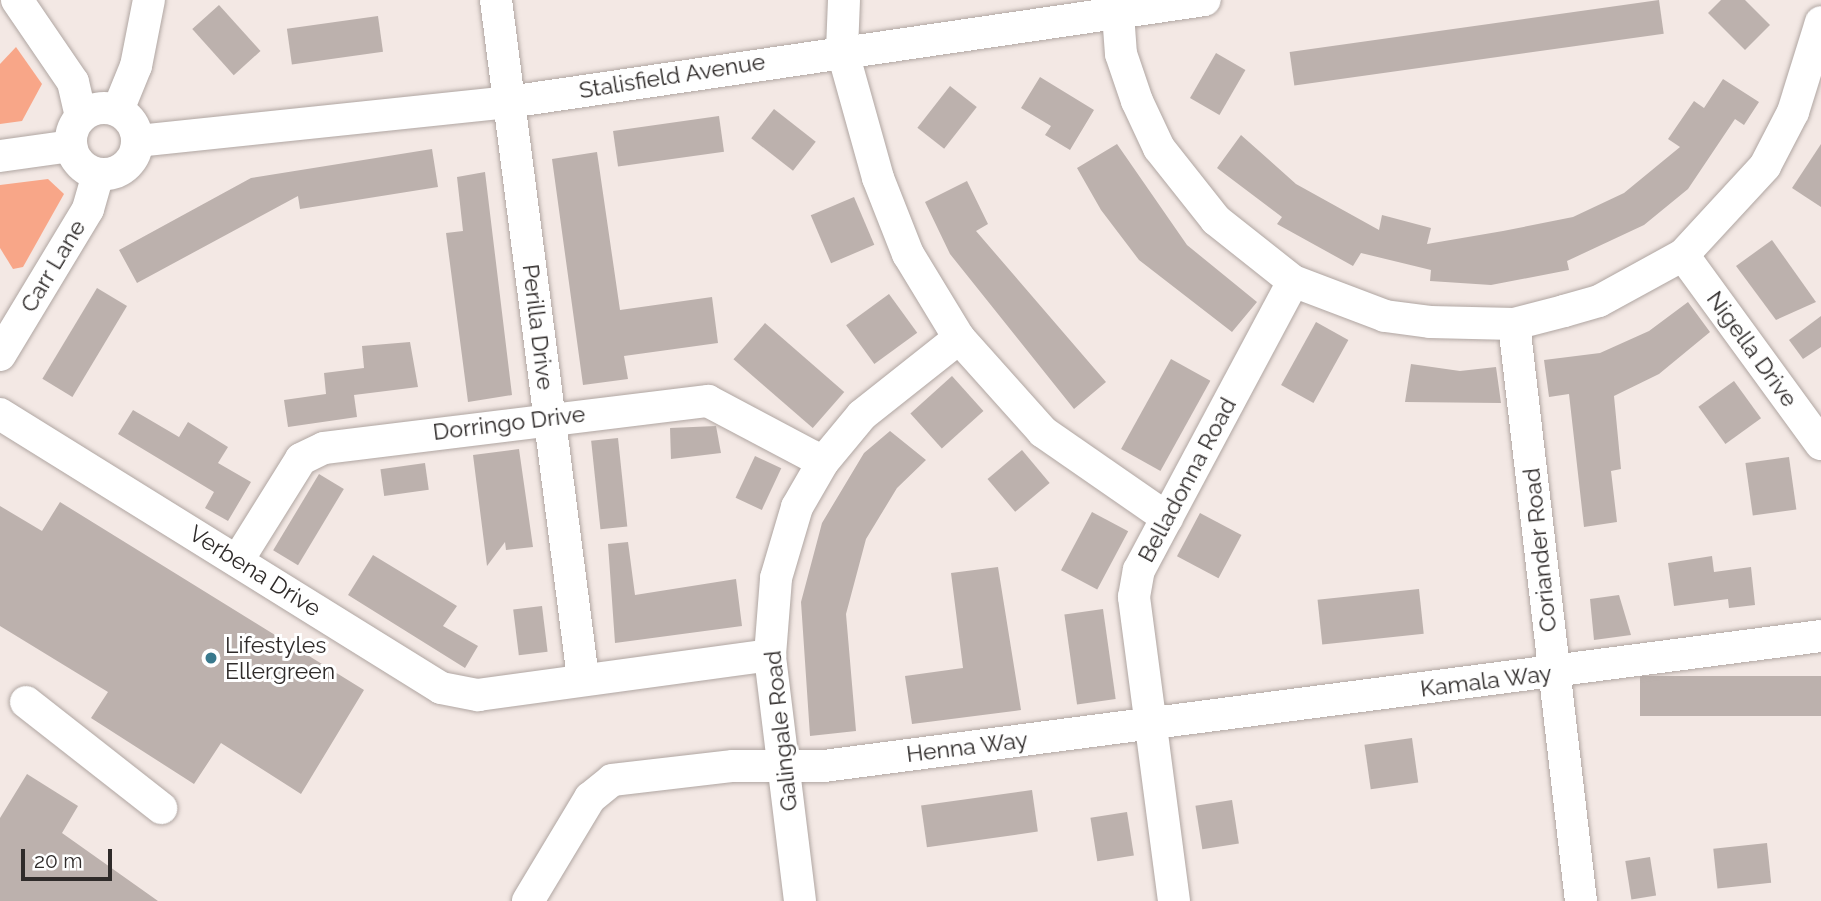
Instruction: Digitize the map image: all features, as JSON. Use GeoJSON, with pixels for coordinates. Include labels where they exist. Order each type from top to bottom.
{"type":"FeatureCollection","features":[{"type":"Feature","properties":{"kind":"street"},"geometry":{"type":"LineString","coordinates":[[17,0],[73,82],[82,116],[71,146],[80,164],[98,174],[130,162],[138,141],[132,122],[118,110],[98,107],[82,116]]}},
{"type":"Feature","properties":{"kind":"street"},"geometry":{"type":"LineString","coordinates":[[118,110],[136,66],[149,0]]}},
{"type":"Feature","properties":{"kind":"street","name":"Perilla Drive"},"geometry":{"type":"LineString","coordinates":[[496,0],[583,678]]}},
{"type":"Feature","properties":{"kind":"street"},"geometry":{"type":"LineString","coordinates":[[844,0],[842,49],[893,216],[959,338],[1043,432],[1167,518]]}},
{"type":"Feature","properties":{"kind":"street","name":"Stalisfield Avenue"},"geometry":{"type":"LineString","coordinates":[[138,141],[509,102],[1118,5],[1205,0]]}},
{"type":"Feature","properties":{"kind":"street"},"geometry":{"type":"LineString","coordinates":[[1118,5],[1121,54],[1159,148],[1216,220],[1293,281],[1385,316],[1514,324],[1599,300],[1684,255],[1765,166],[1811,65],[1821,22]]}},
{"type":"Feature","properties":{"kind":"street"},"geometry":{"type":"LineString","coordinates":[[0,156],[71,146]]}},
{"type":"Feature","properties":{"kind":"street","name":"Carr Lane"},"geometry":{"type":"LineString","coordinates":[[0,355],[88,209],[98,174]]}},
{"type":"Feature","properties":{"kind":"street","name":"Nigella Drive"},"geometry":{"type":"LineString","coordinates":[[1684,255],[1821,444]]}},
{"type":"Feature","properties":{"kind":"street","name":"Belladonna Road"},"geometry":{"type":"LineString","coordinates":[[1174,901],[1134,597],[1139,570],[1293,281]]}},
{"type":"Feature","properties":{"kind":"street","name":"Coriander Road"},"geometry":{"type":"LineString","coordinates":[[1514,324],[1581,901]]}},
{"type":"Feature","properties":{"kind":"street","name":"Galingale Road"},"geometry":{"type":"LineString","coordinates":[[800,901],[770,655],[776,578],[797,507],[823,462],[862,415],[959,338]]}},
{"type":"Feature","properties":{"kind":"street","name":"Dorringo Drive"},"geometry":{"type":"LineString","coordinates":[[238,560],[301,459],[324,448],[550,416],[708,401],[823,462]]}},
{"type":"Feature","properties":{"kind":"street","name":"Verbena Drive"},"geometry":{"type":"LineString","coordinates":[[0,414],[442,688],[478,695],[583,678],[770,655]]}},
{"type":"Feature","properties":{"kind":"street","name":"Kamala Way"},"geometry":{"type":"LineString","coordinates":[[1152,724],[1821,636]]}},
{"type":"Feature","properties":{"kind":"street"},"geometry":{"type":"LineString","coordinates":[[26,702],[162,808]]}},
{"type":"Feature","properties":{"kind":"street","name":"Henna Way"},"geometry":{"type":"LineString","coordinates":[[528,901],[590,798],[612,780],[783,764],[824,766],[1152,724]]}},
{"type":"Feature","properties":{"kind":"shaded area"},"geometry":{"type":"Polygon","coordinates":[[[16,47],[42,84],[22,121],[0,124],[0,64],[16,47]]]}},
{"type":"Feature","properties":{"kind":"shaded area"},"geometry":{"type":"Polygon","coordinates":[[[48,179],[64,194],[23,267],[13,269],[0,248],[0,185],[48,179]]]}},
{"type":"Feature","properties":{"kind":"building"},"geometry":{"type":"Polygon","coordinates":[[[1659,0],[1664,34],[1294,86],[1290,52],[1659,0]]]}},
{"type":"Feature","properties":{"kind":"building"},"geometry":{"type":"Polygon","coordinates":[[[1721,0],[1745,0],[1770,25],[1745,50],[1708,13],[1721,0]]]}},
{"type":"Feature","properties":{"kind":"building"},"geometry":{"type":"Polygon","coordinates":[[[219,5],[260,51],[234,75],[192,29],[219,5]]]}},
{"type":"Feature","properties":{"kind":"building"},"geometry":{"type":"Polygon","coordinates":[[[378,16],[383,52],[292,64],[287,29],[378,16]]]}},
{"type":"Feature","properties":{"kind":"building"},"geometry":{"type":"Polygon","coordinates":[[[1216,53],[1245,70],[1219,115],[1190,98],[1216,53]]]}},
{"type":"Feature","properties":{"kind":"building"},"geometry":{"type":"Polygon","coordinates":[[[1040,77],[1094,110],[1070,150],[1045,135],[1051,126],[1021,108],[1040,77]]]}},
{"type":"Feature","properties":{"kind":"building"},"geometry":{"type":"Polygon","coordinates":[[[1723,79],[1759,102],[1744,125],[1735,119],[1688,189],[1644,225],[1567,261],[1569,270],[1491,285],[1430,281],[1431,270],[1361,253],[1353,266],[1277,224],[1282,217],[1217,168],[1241,135],[1296,184],[1379,230],[1382,215],[1431,228],[1427,244],[1503,231],[1573,217],[1624,193],[1680,147],[1668,139],[1694,101],[1704,108],[1723,79]]]}},
{"type":"Feature","properties":{"kind":"building"},"geometry":{"type":"Polygon","coordinates":[[[950,86],[977,107],[944,149],[917,128],[950,86]]]}},
{"type":"Feature","properties":{"kind":"building"},"geometry":{"type":"Polygon","coordinates":[[[774,109],[816,142],[793,171],[751,138],[774,109]]]}},
{"type":"Feature","properties":{"kind":"building"},"geometry":{"type":"Polygon","coordinates":[[[719,116],[724,152],[618,167],[613,131],[719,116]]]}},
{"type":"Feature","properties":{"kind":"building"},"geometry":{"type":"Polygon","coordinates":[[[1117,144],[1187,245],[1257,302],[1232,332],[1139,260],[1101,210],[1077,168],[1117,144]]]}},
{"type":"Feature","properties":{"kind":"building"},"geometry":{"type":"Polygon","coordinates":[[[1821,144],[1821,207],[1792,188],[1821,144]]]}},
{"type":"Feature","properties":{"kind":"building"},"geometry":{"type":"Polygon","coordinates":[[[432,149],[438,187],[300,209],[298,196],[137,283],[119,250],[251,178],[432,149]]]}},
{"type":"Feature","properties":{"kind":"building"},"geometry":{"type":"Polygon","coordinates":[[[597,152],[620,310],[712,297],[718,343],[624,356],[628,379],[583,385],[552,159],[597,152]]]}},
{"type":"Feature","properties":{"kind":"building"},"geometry":{"type":"Polygon","coordinates":[[[485,172],[512,395],[468,402],[446,233],[463,231],[457,177],[485,172]]]}},
{"type":"Feature","properties":{"kind":"building"},"geometry":{"type":"Polygon","coordinates":[[[967,181],[988,224],[976,231],[1106,382],[1074,409],[950,254],[925,202],[967,181]]]}},
{"type":"Feature","properties":{"kind":"building"},"geometry":{"type":"Polygon","coordinates":[[[854,197],[874,245],[831,263],[811,215],[854,197]]]}},
{"type":"Feature","properties":{"kind":"building"},"geometry":{"type":"Polygon","coordinates":[[[1772,240],[1816,302],[1776,320],[1736,266],[1772,240]]]}},
{"type":"Feature","properties":{"kind":"building"},"geometry":{"type":"Polygon","coordinates":[[[97,288],[127,306],[72,397],[42,379],[97,288]]]}},
{"type":"Feature","properties":{"kind":"building"},"geometry":{"type":"Polygon","coordinates":[[[889,294],[917,333],[874,364],[846,325],[889,294]]]}},
{"type":"Feature","properties":{"kind":"building"},"geometry":{"type":"Polygon","coordinates":[[[1688,302],[1710,332],[1659,374],[1614,396],[1621,469],[1611,471],[1617,522],[1584,527],[1569,394],[1549,397],[1544,360],[1600,353],[1649,331],[1688,302]]]}},
{"type":"Feature","properties":{"kind":"building"},"geometry":{"type":"Polygon","coordinates":[[[1821,316],[1821,347],[1803,359],[1789,340],[1821,316]]]}},
{"type":"Feature","properties":{"kind":"building"},"geometry":{"type":"Polygon","coordinates":[[[1316,322],[1348,340],[1313,403],[1281,385],[1316,322]]]}},
{"type":"Feature","properties":{"kind":"building"},"geometry":{"type":"Polygon","coordinates":[[[765,323],[844,392],[813,428],[734,359],[765,323]]]}},
{"type":"Feature","properties":{"kind":"building"},"geometry":{"type":"Polygon","coordinates":[[[410,342],[418,387],[354,395],[357,417],[288,427],[284,400],[326,394],[324,373],[364,368],[362,346],[410,342]]]}},
{"type":"Feature","properties":{"kind":"building"},"geometry":{"type":"Polygon","coordinates":[[[1171,359],[1210,381],[1160,471],[1121,449],[1171,359]]]}},
{"type":"Feature","properties":{"kind":"building"},"geometry":{"type":"Polygon","coordinates":[[[1411,364],[1460,371],[1496,367],[1501,403],[1405,402],[1411,364]]]}},
{"type":"Feature","properties":{"kind":"building"},"geometry":{"type":"Polygon","coordinates":[[[952,376],[983,411],[942,448],[910,413],[952,376]]]}},
{"type":"Feature","properties":{"kind":"building"},"geometry":{"type":"Polygon","coordinates":[[[1734,381],[1761,418],[1725,444],[1698,407],[1734,381]]]}},
{"type":"Feature","properties":{"kind":"building"},"geometry":{"type":"Polygon","coordinates":[[[133,410],[179,437],[188,422],[228,447],[218,463],[251,482],[228,521],[205,508],[214,492],[118,434],[133,410]]]}},
{"type":"Feature","properties":{"kind":"building"},"geometry":{"type":"Polygon","coordinates":[[[716,426],[721,453],[671,459],[670,428],[716,426]]]}},
{"type":"Feature","properties":{"kind":"building"},"geometry":{"type":"Polygon","coordinates":[[[890,431],[926,460],[897,488],[866,539],[846,614],[856,731],[810,736],[801,602],[822,523],[864,453],[890,431]]]}},
{"type":"Feature","properties":{"kind":"building"},"geometry":{"type":"Polygon","coordinates":[[[618,438],[627,527],[600,529],[591,441],[618,438]]]}},
{"type":"Feature","properties":{"kind":"building"},"geometry":{"type":"Polygon","coordinates":[[[519,449],[533,547],[506,550],[505,542],[487,566],[473,455],[519,449]]]}},
{"type":"Feature","properties":{"kind":"building"},"geometry":{"type":"Polygon","coordinates":[[[1022,450],[1050,483],[1015,512],[988,479],[1022,450]]]}},
{"type":"Feature","properties":{"kind":"building"},"geometry":{"type":"Polygon","coordinates":[[[755,456],[781,468],[762,510],[736,498],[755,456]]]}},
{"type":"Feature","properties":{"kind":"building"},"geometry":{"type":"Polygon","coordinates":[[[1789,457],[1796,509],[1753,516],[1745,463],[1789,457]]]}},
{"type":"Feature","properties":{"kind":"building"},"geometry":{"type":"Polygon","coordinates":[[[425,463],[429,490],[384,496],[380,469],[425,463]]]}},
{"type":"Feature","properties":{"kind":"building"},"geometry":{"type":"Polygon","coordinates":[[[319,474],[344,489],[298,565],[273,550],[319,474]]]}},
{"type":"Feature","properties":{"kind":"building","name":"Lifestyles Ellergreen"},"geometry":{"type":"Polygon","coordinates":[[[60,502],[364,690],[301,794],[221,743],[194,784],[91,718],[108,692],[0,626],[0,506],[42,531],[60,502]]]}},
{"type":"Feature","properties":{"kind":"building"},"geometry":{"type":"Polygon","coordinates":[[[1092,512],[1128,531],[1097,590],[1061,570],[1092,512]]]}},
{"type":"Feature","properties":{"kind":"building"},"geometry":{"type":"Polygon","coordinates":[[[1200,513],[1241,535],[1218,578],[1177,556],[1200,513]]]}},
{"type":"Feature","properties":{"kind":"building"},"geometry":{"type":"Polygon","coordinates":[[[628,542],[635,595],[736,579],[742,626],[615,643],[608,544],[628,542]]]}},
{"type":"Feature","properties":{"kind":"building"},"geometry":{"type":"Polygon","coordinates":[[[373,555],[457,606],[443,626],[478,646],[465,668],[348,595],[373,555]]]}},
{"type":"Feature","properties":{"kind":"building"},"geometry":{"type":"Polygon","coordinates":[[[1712,556],[1714,572],[1751,567],[1755,605],[1729,608],[1728,599],[1674,606],[1668,563],[1712,556]]]}},
{"type":"Feature","properties":{"kind":"building"},"geometry":{"type":"Polygon","coordinates":[[[998,567],[1021,710],[912,724],[905,676],[963,668],[951,573],[998,567]]]}},
{"type":"Feature","properties":{"kind":"building"},"geometry":{"type":"Polygon","coordinates":[[[1419,589],[1424,634],[1322,644],[1318,600],[1419,589]]]}},
{"type":"Feature","properties":{"kind":"building"},"geometry":{"type":"Polygon","coordinates":[[[1619,595],[1631,635],[1594,640],[1590,599],[1619,595]]]}},
{"type":"Feature","properties":{"kind":"building"},"geometry":{"type":"Polygon","coordinates":[[[542,606],[548,652],[519,655],[513,610],[542,606]]]}},
{"type":"Feature","properties":{"kind":"building"},"geometry":{"type":"Polygon","coordinates":[[[1103,609],[1116,699],[1077,705],[1064,614],[1103,609]]]}},
{"type":"Feature","properties":{"kind":"building"},"geometry":{"type":"Polygon","coordinates":[[[1640,676],[1821,676],[1821,716],[1640,716],[1640,676]]]}},
{"type":"Feature","properties":{"kind":"building"},"geometry":{"type":"Polygon","coordinates":[[[1412,738],[1418,783],[1371,789],[1364,745],[1412,738]]]}},
{"type":"Feature","properties":{"kind":"building"},"geometry":{"type":"Polygon","coordinates":[[[27,774],[78,806],[62,833],[158,901],[0,901],[0,818],[27,774]]]}},
{"type":"Feature","properties":{"kind":"building"},"geometry":{"type":"Polygon","coordinates":[[[1032,790],[1038,832],[927,847],[921,806],[1032,790]]]}},
{"type":"Feature","properties":{"kind":"building"},"geometry":{"type":"Polygon","coordinates":[[[1232,800],[1239,843],[1202,849],[1195,806],[1232,800]]]}},
{"type":"Feature","properties":{"kind":"building"},"geometry":{"type":"Polygon","coordinates":[[[1127,812],[1134,855],[1097,861],[1090,818],[1127,812]]]}},
{"type":"Feature","properties":{"kind":"building"},"geometry":{"type":"Polygon","coordinates":[[[1767,843],[1771,883],[1717,888],[1713,849],[1767,843]]]}},
{"type":"Feature","properties":{"kind":"building"},"geometry":{"type":"Polygon","coordinates":[[[1650,857],[1656,896],[1631,899],[1625,861],[1650,857]]]}},
{"type":"Feature","properties":{"kind":"place","name":"Lifestyles Ellergreen"},"geometry":{"type":"Point","coordinates":[211,658]}}]}
